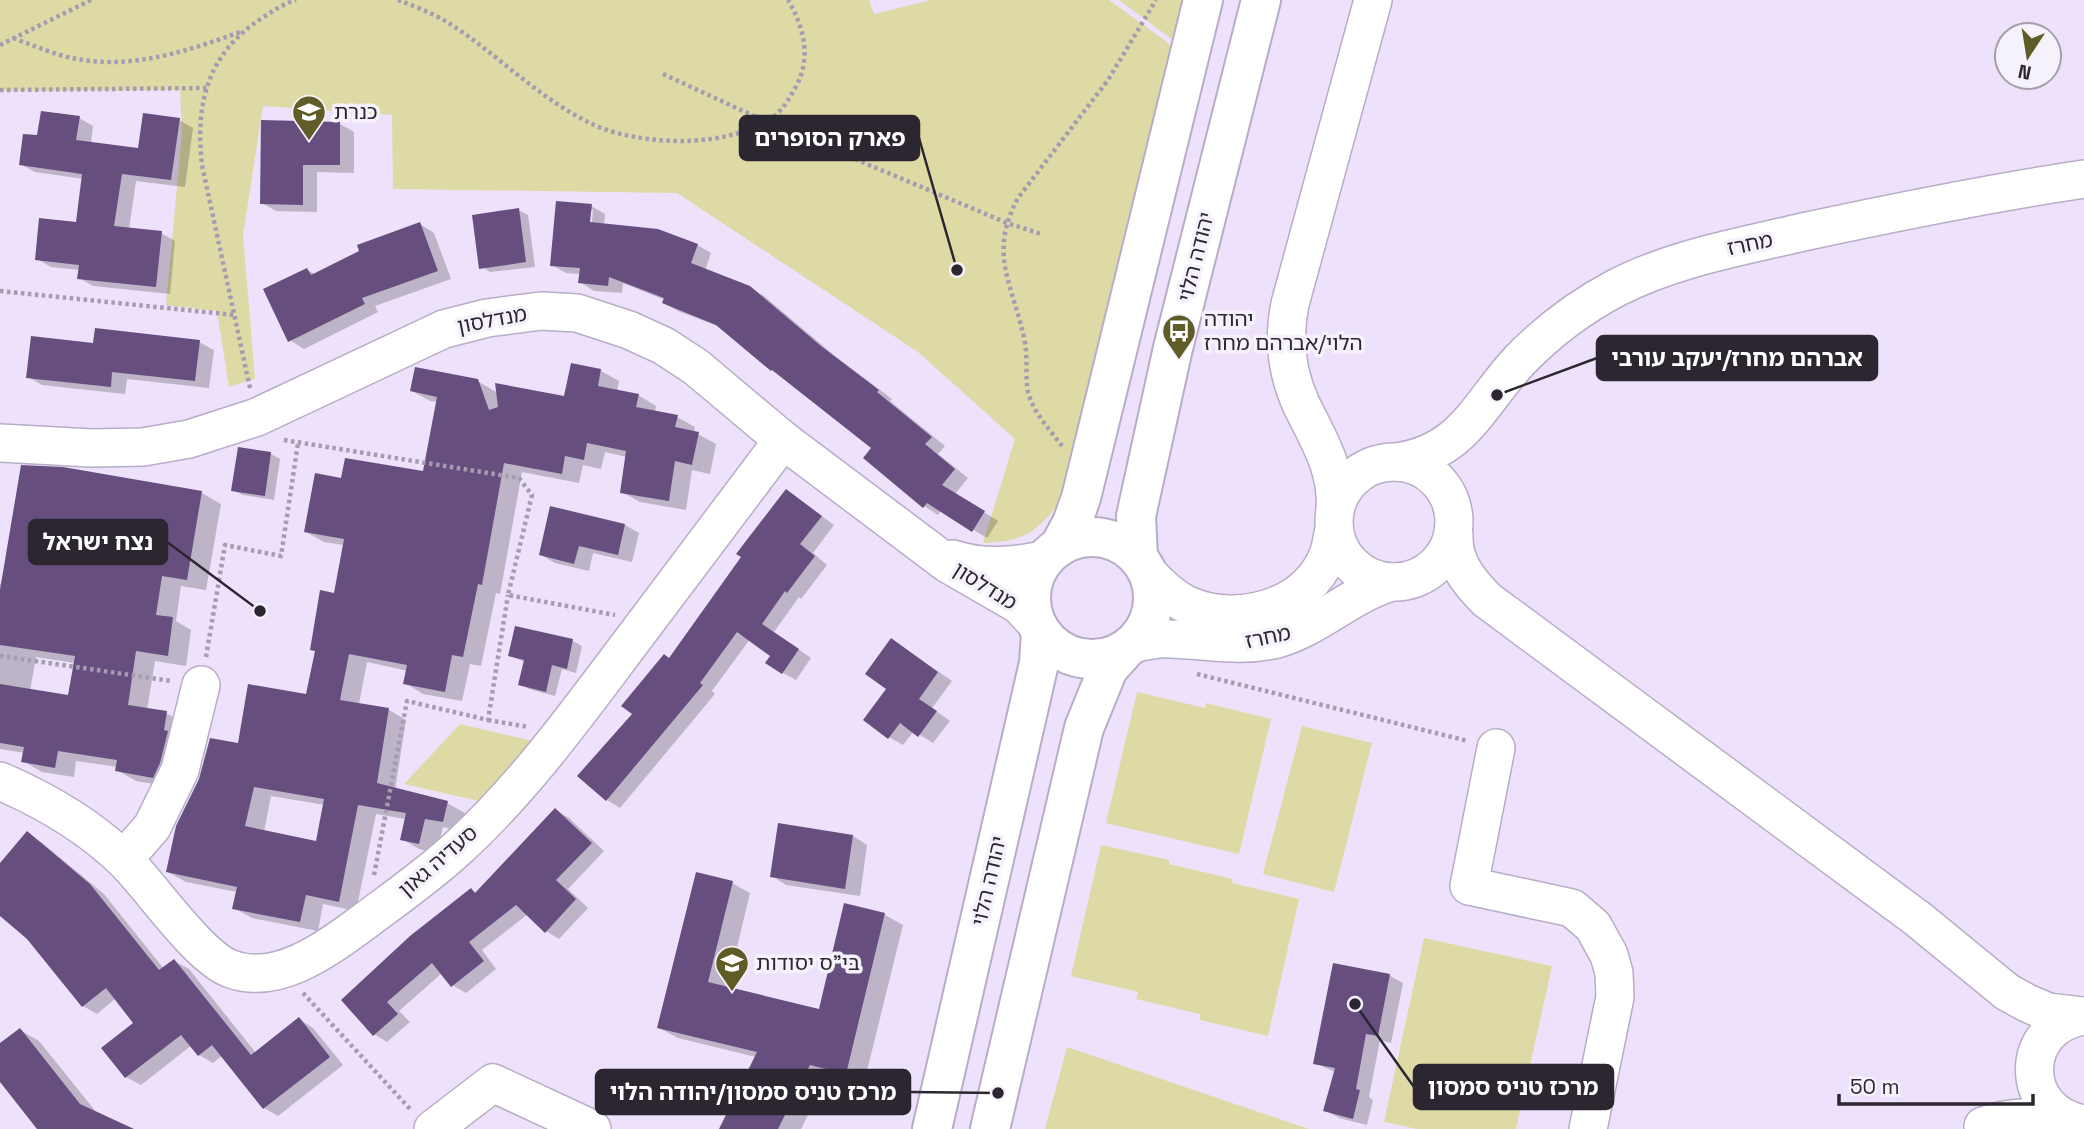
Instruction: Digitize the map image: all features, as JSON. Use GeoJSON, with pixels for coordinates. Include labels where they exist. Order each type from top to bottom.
{"type":"FeatureCollection","features":[{"type":"Feature","properties":{"kind":"main road"},"geometry":{"type":"LineString","coordinates":[[1129,647],[1099,659],[1079,658],[1061,651],[1038,627],[1030,596],[1035,576],[1072,523],[1203,0]]}},
{"type":"Feature","properties":{"kind":"main road","name":"יהודה הלוי"},"geometry":{"type":"LineString","coordinates":[[1143,565],[1136,516],[1138,503],[1173,348],[1261,0]]}},
{"type":"Feature","properties":{"kind":"main road"},"geometry":{"type":"LineString","coordinates":[[990,1129],[1084,728],[1108,669],[1145,629],[1152,611],[1153,592],[1143,565],[1123,545],[1105,538],[1085,537],[1051,553]]}},
{"type":"Feature","properties":{"kind":"main road","name":"יהודה הלוי"},"geometry":{"type":"LineString","coordinates":[[932,1129],[1039,663],[1038,627]]}},
{"type":"Feature","properties":{"kind":"street"},"geometry":{"type":"LineString","coordinates":[[1373,0],[1287,316],[1289,367],[1296,391],[1331,465],[1336,491],[1335,519],[1339,547],[1349,562],[1364,574],[1451,586],[1487,600]]}},
{"type":"Feature","properties":{"kind":"street","name":"מחרז"},"geometry":{"type":"LineString","coordinates":[[1393,462],[1418,459],[1433,453],[1453,439],[1471,423],[1511,371],[1544,337],[1592,302],[1641,277],[1714,252],[1967,199],[2084,180]]}},
{"type":"Feature","properties":{"kind":"street","name":"מנדלסון"},"geometry":{"type":"LineString","coordinates":[[0,443],[92,448],[143,447],[264,428],[444,329],[487,318],[541,311],[577,313],[629,330],[664,346],[696,367],[783,440],[932,552],[975,582],[1019,605],[1038,627]]}},
{"type":"Feature","properties":{"kind":"street","name":"מחרז"},"geometry":{"type":"LineString","coordinates":[[1453,521],[1451,485],[1471,423]]}},
{"type":"Feature","properties":{"kind":"street"},"geometry":{"type":"LineString","coordinates":[[1314,426],[1326,440],[1346,453],[1367,461],[1416,466],[1433,476],[1445,490],[1460,567],[1487,600],[1918,919],[2007,992],[2048,1012],[2083,1016]]}},
{"type":"Feature","properties":{"kind":"street","name":"סעדיה גאון"},"geometry":{"type":"LineString","coordinates":[[0,781],[36,796],[82,826],[124,859],[202,949],[229,969],[252,974],[281,970],[333,944],[416,883],[470,836],[563,732],[783,440]]}},
{"type":"Feature","properties":{"kind":"street"},"geometry":{"type":"LineString","coordinates":[[1335,519],[1342,492],[1354,477],[1370,467],[1393,462]]}},
{"type":"Feature","properties":{"kind":"street","name":"מחרז"},"geometry":{"type":"LineString","coordinates":[[1143,565],[1167,592],[1188,605],[1211,613],[1234,615],[1258,612],[1299,593],[1315,576],[1328,556],[1335,519]]}},
{"type":"Feature","properties":{"kind":"street"},"geometry":{"type":"LineString","coordinates":[[1401,581],[1435,567],[1447,553],[1453,521]]}},
{"type":"Feature","properties":{"kind":"street","name":"מנדלסון"},"geometry":{"type":"LineString","coordinates":[[932,552],[958,561],[995,566],[1020,565],[1051,553]]}},
{"type":"Feature","properties":{"kind":"street","name":"מחרז"},"geometry":{"type":"LineString","coordinates":[[1129,647],[1167,639],[1245,644],[1279,638],[1321,620],[1365,592],[1401,581]]}},
{"type":"Feature","properties":{"kind":"street"},"geometry":{"type":"LineString","coordinates":[[124,859],[152,827],[180,770],[201,685]]}},
{"type":"Feature","properties":{"kind":"street"},"geometry":{"type":"LineString","coordinates":[[1496,748],[1469,886],[1569,907],[1579,912],[1596,931],[1613,967],[1613,1008],[1588,1129]]}},
{"type":"Feature","properties":{"kind":"street"},"geometry":{"type":"LineString","coordinates":[[2007,992],[2027,1030],[2035,1063],[2036,1084],[2043,1099],[2054,1111],[2076,1122]]}},
{"type":"Feature","properties":{"kind":"street"},"geometry":{"type":"LineString","coordinates":[[1981,1128],[2017,1097],[2035,1063],[2042,1042],[2066,1021],[2083,1016]]}},
{"type":"Feature","properties":{"kind":"street"},"geometry":{"type":"LineString","coordinates":[[426,1124],[493,1083],[592,1129]]}},
{"type":"Feature","properties":{"kind":"street"},"geometry":{"type":"LineString","coordinates":[[1981,1128],[2001,1120],[2026,1117],[2076,1122]]}},
{"type":"Feature","properties":{"kind":"path"},"geometry":{"type":"LineString","coordinates":[[0,45],[91,0]]}},
{"type":"Feature","properties":{"kind":"path"},"geometry":{"type":"LineString","coordinates":[[13,38],[61,55],[108,62],[164,56],[241,32],[288,2],[296,0]]}},
{"type":"Feature","properties":{"kind":"path"},"geometry":{"type":"LineString","coordinates":[[398,0],[446,22],[588,123],[613,131],[682,141],[711,140],[745,131],[773,119],[787,103],[799,81],[805,39],[799,19],[788,0]]}},
{"type":"Feature","properties":{"kind":"path"},"geometry":{"type":"LineString","coordinates":[[1085,478],[1037,412],[1028,392],[1024,336],[1003,260],[1003,238],[1007,223],[1027,185],[1108,80],[1156,0]]}},
{"type":"Feature","properties":{"kind":"path"},"geometry":{"type":"LineString","coordinates":[[241,32],[212,72],[201,109],[199,136],[235,315],[264,428],[298,443],[519,478],[532,495],[508,595],[488,720],[407,701],[366,920]]}},
{"type":"Feature","properties":{"kind":"path"},"geometry":{"type":"LineString","coordinates":[[663,74],[767,122],[1007,223],[1041,234]]}},
{"type":"Feature","properties":{"kind":"path"},"geometry":{"type":"LineString","coordinates":[[0,90],[207,88]]}},
{"type":"Feature","properties":{"kind":"path"},"geometry":{"type":"LineString","coordinates":[[0,291],[235,315]]}},
{"type":"Feature","properties":{"kind":"path"},"geometry":{"type":"LineString","coordinates":[[0,656],[201,685],[225,545],[281,556],[298,443]]}},
{"type":"Feature","properties":{"kind":"path"},"geometry":{"type":"LineString","coordinates":[[508,595],[647,621]]}},
{"type":"Feature","properties":{"kind":"path"},"geometry":{"type":"LineString","coordinates":[[1187,672],[1496,748]]}},
{"type":"Feature","properties":{"kind":"path"},"geometry":{"type":"LineString","coordinates":[[281,970],[426,1124]]}},
{"type":"Feature","properties":{"kind":"shaded area"},"geometry":{"type":"Polygon","coordinates":[[[0,0],[869,0],[874,14],[931,0],[1109,0],[1175,48],[1060,501],[1044,521],[1028,534],[983,543],[1015,439],[918,352],[677,193],[393,189],[392,115],[263,106],[243,235],[255,379],[229,387],[217,311],[166,305],[182,133],[180,90],[0,91],[0,0]]]}},
{"type":"Feature","properties":{"kind":"shaded area"},"geometry":{"type":"Polygon","coordinates":[[[1119,0],[1187,0],[1177,43],[1119,0]]]}},
{"type":"Feature","properties":{"kind":"shaded area"},"geometry":{"type":"Polygon","coordinates":[[[1137,692],[1205,708],[1206,703],[1271,719],[1239,854],[1106,823],[1137,692]]]}},
{"type":"Feature","properties":{"kind":"shaded area"},"geometry":{"type":"Polygon","coordinates":[[[460,724],[536,742],[483,802],[404,784],[460,724]]]}},
{"type":"Feature","properties":{"kind":"shaded area"},"geometry":{"type":"Polygon","coordinates":[[[1302,726],[1372,743],[1334,892],[1263,874],[1302,726]]]}},
{"type":"Feature","properties":{"kind":"shaded area"},"geometry":{"type":"Polygon","coordinates":[[[1101,845],[1169,860],[1169,864],[1233,879],[1232,883],[1299,899],[1268,1036],[1200,1020],[1200,1014],[1136,999],[1138,992],[1071,976],[1101,845]]]}},
{"type":"Feature","properties":{"kind":"shaded area"},"geometry":{"type":"Polygon","coordinates":[[[1424,938],[1552,966],[1516,1129],[1417,1129],[1384,1122],[1424,938]]]}},
{"type":"Feature","properties":{"kind":"shaded area"},"geometry":{"type":"Polygon","coordinates":[[[1067,1047],[1309,1129],[1045,1129],[1067,1047]]]}},
{"type":"Feature","properties":{"kind":"building"},"geometry":{"type":"Polygon","coordinates":[[[41,111],[80,116],[76,140],[138,148],[143,113],[180,118],[171,180],[122,174],[114,226],[162,231],[156,287],[77,279],[79,265],[35,260],[39,218],[76,222],[82,174],[19,165],[23,134],[37,135],[41,111]]]}},
{"type":"Feature","properties":{"kind":"building"},"geometry":{"type":"Polygon","coordinates":[[[261,120],[340,122],[340,165],[303,165],[303,205],[260,204],[261,120]]]}},
{"type":"Feature","properties":{"kind":"building"},"geometry":{"type":"Polygon","coordinates":[[[556,201],[592,204],[590,222],[658,229],[698,244],[691,263],[750,286],[821,346],[879,390],[877,392],[932,437],[925,444],[955,469],[942,485],[985,511],[972,532],[927,503],[923,508],[863,458],[871,448],[716,325],[662,303],[664,298],[609,277],[608,286],[578,283],[580,268],[550,266],[556,201]]]}},
{"type":"Feature","properties":{"kind":"building"},"geometry":{"type":"Polygon","coordinates":[[[519,208],[526,262],[479,269],[472,215],[519,208]]]}},
{"type":"Feature","properties":{"kind":"building"},"geometry":{"type":"Polygon","coordinates":[[[420,222],[438,271],[362,298],[365,304],[288,342],[263,289],[307,268],[311,275],[359,251],[357,245],[420,222]]]}},
{"type":"Feature","properties":{"kind":"building"},"geometry":{"type":"Polygon","coordinates":[[[95,328],[200,340],[195,381],[112,372],[111,387],[26,378],[31,336],[93,343],[95,328]]]}},
{"type":"Feature","properties":{"kind":"building"},"geometry":{"type":"Polygon","coordinates":[[[571,363],[601,369],[598,386],[639,394],[636,407],[678,415],[675,427],[699,432],[692,465],[675,461],[669,501],[620,493],[626,451],[587,443],[584,460],[565,456],[562,474],[504,463],[482,585],[478,584],[463,657],[452,655],[445,692],[403,684],[407,665],[349,654],[340,700],[389,708],[377,783],[448,801],[443,822],[425,819],[419,844],[400,840],[406,813],[358,805],[339,902],[306,895],[300,922],[232,909],[237,887],[166,872],[176,826],[199,779],[210,738],[238,743],[248,684],[306,694],[315,651],[310,650],[320,590],[334,593],[344,539],[304,532],[315,473],[341,478],[345,458],[423,471],[437,397],[410,391],[415,367],[478,379],[489,410],[498,407],[495,383],[564,396],[571,363]],[[254,787],[245,826],[316,841],[324,799],[254,787]]]}},
{"type":"Feature","properties":{"kind":"building"},"geometry":{"type":"Polygon","coordinates":[[[238,447],[271,452],[265,496],[231,491],[238,447]]]}},
{"type":"Feature","properties":{"kind":"building"},"geometry":{"type":"Polygon","coordinates":[[[21,465],[63,467],[202,491],[187,580],[162,576],[156,615],[173,617],[168,656],[136,651],[128,705],[167,711],[164,730],[168,731],[160,763],[153,778],[115,771],[117,760],[58,751],[55,768],[21,762],[24,747],[0,743],[0,684],[68,695],[75,656],[0,645],[0,590],[21,465]]]}},
{"type":"Feature","properties":{"kind":"building"},"geometry":{"type":"Polygon","coordinates":[[[786,489],[822,516],[800,544],[815,556],[787,593],[785,591],[762,624],[799,649],[782,674],[765,663],[770,656],[737,632],[700,683],[703,685],[606,801],[577,776],[632,714],[621,706],[664,654],[669,658],[741,557],[736,554],[786,489]]]}},
{"type":"Feature","properties":{"kind":"building"},"geometry":{"type":"Polygon","coordinates":[[[550,506],[625,524],[618,555],[579,546],[574,564],[539,555],[550,506]]]}},
{"type":"Feature","properties":{"kind":"building"},"geometry":{"type":"Polygon","coordinates":[[[515,626],[573,639],[567,669],[552,665],[546,692],[518,685],[524,660],[508,656],[515,626]]]}},
{"type":"Feature","properties":{"kind":"building"},"geometry":{"type":"Polygon","coordinates":[[[891,638],[938,672],[919,699],[937,711],[918,737],[900,723],[888,739],[863,720],[886,689],[865,674],[891,638]]]}},
{"type":"Feature","properties":{"kind":"building"},"geometry":{"type":"Polygon","coordinates":[[[555,808],[592,843],[556,880],[576,899],[545,933],[516,905],[469,942],[484,961],[451,987],[432,963],[387,1002],[398,1014],[373,1036],[341,1000],[410,936],[471,888],[475,893],[555,808]]]}},
{"type":"Feature","properties":{"kind":"building"},"geometry":{"type":"Polygon","coordinates":[[[778,823],[853,835],[845,889],[770,877],[778,823]]]}},
{"type":"Feature","properties":{"kind":"building"},"geometry":{"type":"Polygon","coordinates":[[[27,831],[90,884],[159,970],[174,959],[251,1055],[299,1017],[330,1057],[263,1109],[212,1045],[198,1056],[181,1035],[125,1078],[101,1048],[133,1023],[106,988],[82,1007],[27,939],[0,916],[0,863],[27,831]]]}},
{"type":"Feature","properties":{"kind":"building"},"geometry":{"type":"Polygon","coordinates":[[[696,872],[733,881],[708,982],[819,1009],[844,903],[885,913],[846,1074],[810,1065],[778,1129],[719,1129],[757,1052],[657,1028],[696,872]]]}},
{"type":"Feature","properties":{"kind":"building"},"geometry":{"type":"Polygon","coordinates":[[[1333,963],[1390,974],[1378,1036],[1366,1034],[1356,1089],[1360,1090],[1353,1119],[1323,1111],[1335,1068],[1313,1064],[1333,963]]]}},
{"type":"Feature","properties":{"kind":"building"},"geometry":{"type":"Polygon","coordinates":[[[20,1028],[80,1104],[134,1129],[37,1129],[0,1082],[0,1043],[20,1028]]]}},
{"type":"Feature","properties":{"kind":"place","name":"כנרת"},"geometry":{"type":"Point","coordinates":[309,142]}},
{"type":"Feature","properties":{"kind":"place","name":"פארק הסופרים"},"geometry":{"type":"Point","coordinates":[957,270]}},
{"type":"Feature","properties":{"kind":"place","name":"יהודה הלוי/אברהם מחרז"},"geometry":{"type":"Point","coordinates":[1179,361]}},
{"type":"Feature","properties":{"kind":"place","name":"אברהם מחרז/יעקב עורבי"},"geometry":{"type":"Point","coordinates":[1497,395]}},
{"type":"Feature","properties":{"kind":"place","name":"נצח ישראל"},"geometry":{"type":"Point","coordinates":[260,611]}},
{"type":"Feature","properties":{"kind":"place","name":"בי\"ס יסודות"},"geometry":{"type":"Point","coordinates":[732,993]}},
{"type":"Feature","properties":{"kind":"place","name":"מרכז טניס סמסון"},"geometry":{"type":"Point","coordinates":[1355,1004]}},
{"type":"Feature","properties":{"kind":"place","name":"מרכז טניס סמסון/יהודה הלוי"},"geometry":{"type":"Point","coordinates":[998,1093]}}]}
